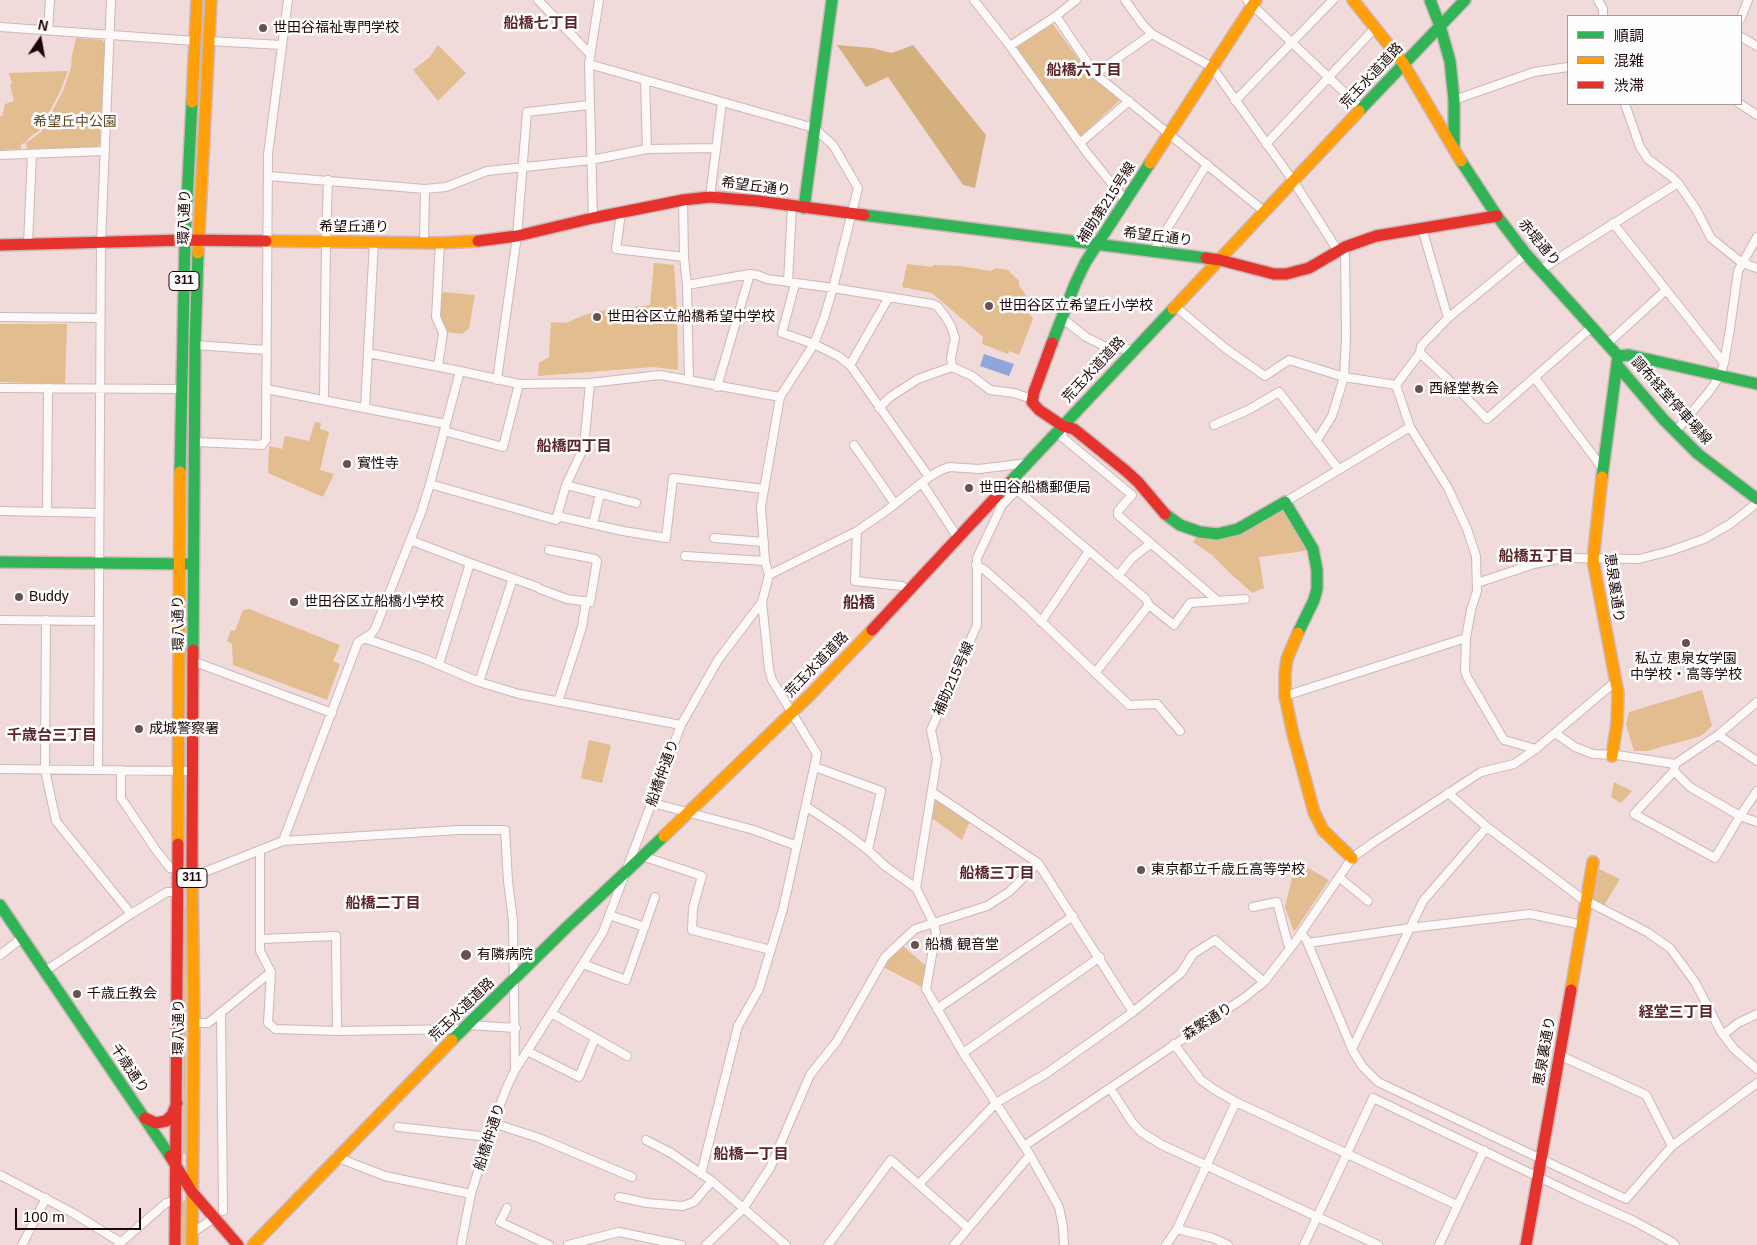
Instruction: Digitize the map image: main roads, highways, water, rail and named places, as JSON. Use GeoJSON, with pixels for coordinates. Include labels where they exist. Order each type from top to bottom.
{"type":"FeatureCollection","features":[{"type":"Feature","properties":{"kind":"main road","name":"環八通り"},"geometry":{"type":"LineString","coordinates":[[175,1245],[181,389],[185,240],[197,0]]}},
{"type":"Feature","properties":{"kind":"main road","name":"環八通り"},"geometry":{"type":"LineString","coordinates":[[192,1239],[195,345],[198,240],[211,0]]}},
{"type":"Feature","properties":{"kind":"main road"},"geometry":{"type":"LineString","coordinates":[[1353,0],[1403,63],[1454,151]]}},
{"type":"Feature","properties":{"kind":"main road"},"geometry":{"type":"LineString","coordinates":[[1430,0],[1450,61],[1454,100],[1454,151]]}},
{"type":"Feature","properties":{"kind":"main road","name":"荒玉水道道路"},"geometry":{"type":"LineString","coordinates":[[253,1245],[336,1157],[466,1027],[810,694],[958,538],[998,502],[1013,486],[1028,463],[1133,350],[1294,182],[1403,63],[1465,0]]}},
{"type":"Feature","properties":{"kind":"main road","name":"補助第215号線"},"geometry":{"type":"LineString","coordinates":[[1063,426],[1033,405],[1032,399],[1075,284],[1097,245],[1252,2]]}},
{"type":"Feature","properties":{"kind":"main road"},"geometry":{"type":"LineString","coordinates":[[804,208],[831,4]]}},
{"type":"Feature","properties":{"kind":"main road","name":"赤堤通り"},"geometry":{"type":"LineString","coordinates":[[1454,151],[1497,216],[1526,254],[1607,344],[1617,360]]}},
{"type":"Feature","properties":{"kind":"main road","name":"希望丘通り"},"geometry":{"type":"LineString","coordinates":[[0,245],[185,240],[481,242],[710,196],[1220,260],[1274,274],[1286,274],[1309,268],[1342,250],[1376,236],[1497,216]]}},
{"type":"Feature","properties":{"kind":"main road"},"geometry":{"type":"LineString","coordinates":[[1617,360],[1629,355],[1757,384]]}},
{"type":"Feature","properties":{"kind":"main road","name":"調布経堂停車場線"},"geometry":{"type":"LineString","coordinates":[[1617,360],[1675,432],[1711,466],[1756,498]]}},
{"type":"Feature","properties":{"kind":"main road","name":"恵泉裏通り"},"geometry":{"type":"LineString","coordinates":[[1612,756],[1618,714],[1618,693],[1593,560],[1617,360]]}},
{"type":"Feature","properties":{"kind":"main road"},"geometry":{"type":"LineString","coordinates":[[1063,426],[1074,429],[1126,471],[1138,482],[1162,511],[1180,525],[1200,532],[1217,534],[1238,529],[1284,502],[1313,550],[1317,570],[1317,589],[1314,600],[1287,659],[1285,696],[1314,812],[1324,830],[1352,858]]}},
{"type":"Feature","properties":{"kind":"main road"},"geometry":{"type":"LineString","coordinates":[[0,562],[193,564]]}},
{"type":"Feature","properties":{"kind":"main road","name":"恵泉裏通り"},"geometry":{"type":"LineString","coordinates":[[1526,1245],[1593,862]]}},
{"type":"Feature","properties":{"kind":"main road","name":"千歳通り"},"geometry":{"type":"LineString","coordinates":[[0,905],[192,1192],[218,1214],[238,1245]]}},
{"type":"Feature","properties":{"kind":"main road"},"geometry":{"type":"LineString","coordinates":[[143,1117],[156,1123],[166,1120],[172,1114],[177,1102]]}},
{"type":"Feature","properties":{"kind":"water"},"geometry":{"type":"Polygon","coordinates":[[[984,354],[1014,364],[1009,376],[980,366],[984,354]]]}},
{"type":"Feature","properties":{"kind":"place","name":"世田谷福祉専門学校"},"geometry":{"type":"Point","coordinates":[263,28]}},
{"type":"Feature","properties":{"kind":"place","name":"世田谷区立希望丘小学校"},"geometry":{"type":"Point","coordinates":[989,306]}},
{"type":"Feature","properties":{"kind":"place","name":"世田谷区立船橋希望中学校"},"geometry":{"type":"Point","coordinates":[597,317]}},
{"type":"Feature","properties":{"kind":"place","name":"西経堂教会"},"geometry":{"type":"Point","coordinates":[1419,389]}},
{"type":"Feature","properties":{"kind":"place","name":"寳性寺"},"geometry":{"type":"Point","coordinates":[347,464]}},
{"type":"Feature","properties":{"kind":"place","name":"世田谷船橋郵便局"},"geometry":{"type":"Point","coordinates":[969,488]}},
{"type":"Feature","properties":{"kind":"place","name":"Buddy"},"geometry":{"type":"Point","coordinates":[19,597]}},
{"type":"Feature","properties":{"kind":"place","name":"世田谷区立船橋小学校"},"geometry":{"type":"Point","coordinates":[294,602]}},
{"type":"Feature","properties":{"kind":"place","name":"私立 恵泉女学園 中学校・高等学校"},"geometry":{"type":"Point","coordinates":[1686,643]}},
{"type":"Feature","properties":{"kind":"place","name":"成城警察署"},"geometry":{"type":"Point","coordinates":[139,729]}},
{"type":"Feature","properties":{"kind":"place","name":"東京都立千歳丘高等学校"},"geometry":{"type":"Point","coordinates":[1141,870]}},
{"type":"Feature","properties":{"kind":"place","name":"船橋 観音堂"},"geometry":{"type":"Point","coordinates":[915,945]}},
{"type":"Feature","properties":{"kind":"place","name":"有隣病院"},"geometry":{"type":"Point","coordinates":[466,955]}},
{"type":"Feature","properties":{"kind":"place","name":"千歳丘教会"},"geometry":{"type":"Point","coordinates":[77,994]}},
{"type":"Feature","properties":{"kind":"district","name":"船橋七丁目"},"geometry":{"type":"Point","coordinates":[541,24]}},
{"type":"Feature","properties":{"kind":"district","name":"船橋六丁目"},"geometry":{"type":"Point","coordinates":[1084,71]}},
{"type":"Feature","properties":{"kind":"district","name":"船橋四丁目"},"geometry":{"type":"Point","coordinates":[574,447]}},
{"type":"Feature","properties":{"kind":"district","name":"船橋五丁目"},"geometry":{"type":"Point","coordinates":[1536,557]}},
{"type":"Feature","properties":{"kind":"district","name":"船橋"},"geometry":{"type":"Point","coordinates":[859,604]}},
{"type":"Feature","properties":{"kind":"district","name":"千歳台三丁目"},"geometry":{"type":"Point","coordinates":[52,736]}},
{"type":"Feature","properties":{"kind":"district","name":"船橋三丁目"},"geometry":{"type":"Point","coordinates":[997,874]}},
{"type":"Feature","properties":{"kind":"district","name":"船橋二丁目"},"geometry":{"type":"Point","coordinates":[383,904]}},
{"type":"Feature","properties":{"kind":"district","name":"経堂三丁目"},"geometry":{"type":"Point","coordinates":[1676,1013]}},
{"type":"Feature","properties":{"kind":"district","name":"船橋一丁目"},"geometry":{"type":"Point","coordinates":[751,1155]}},
{"type":"Feature","properties":{"kind":"park label","name":"希望丘中公園"},"geometry":{"type":"Point","coordinates":[75,122]}}]}
